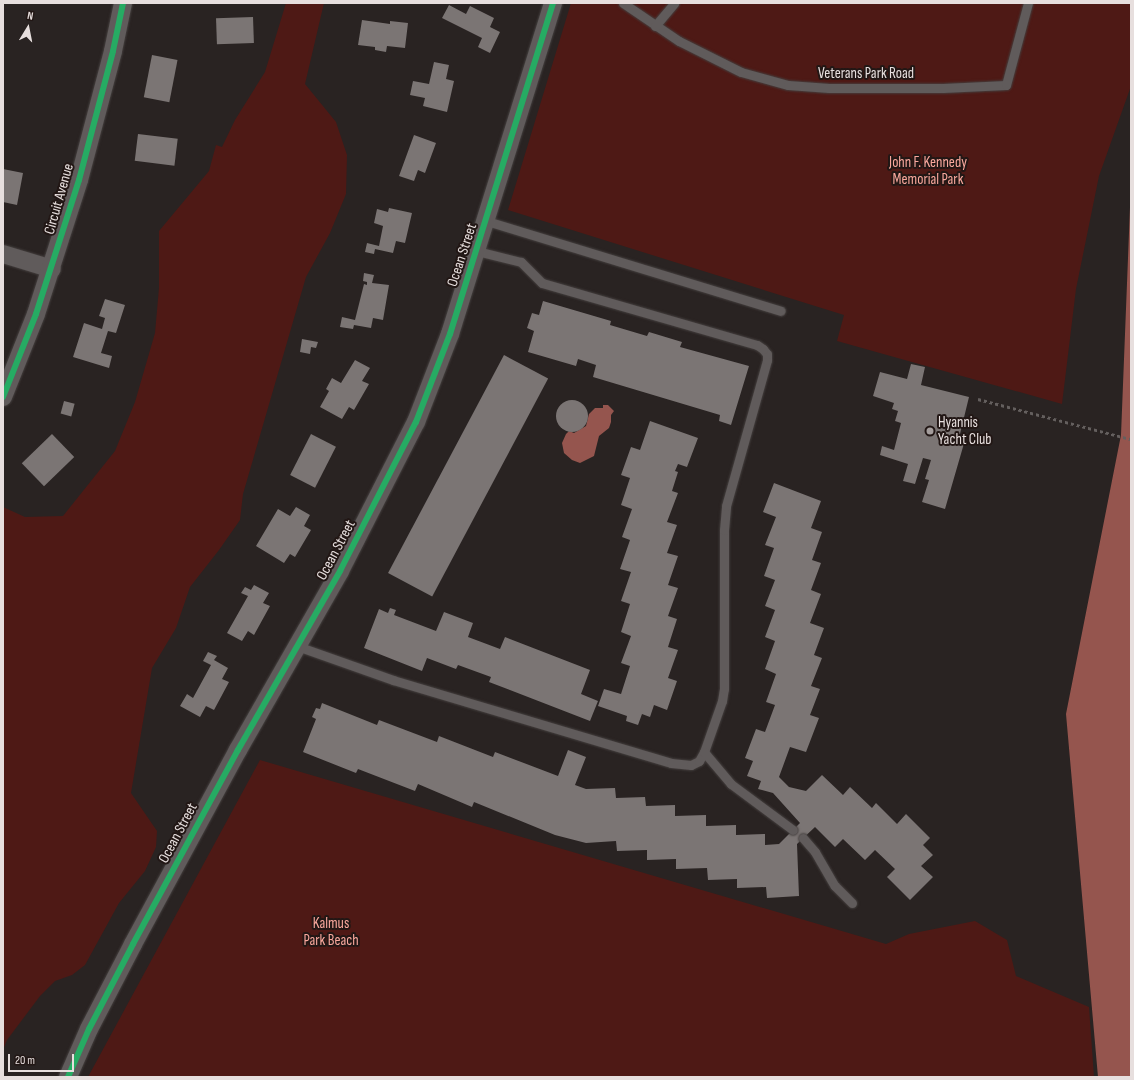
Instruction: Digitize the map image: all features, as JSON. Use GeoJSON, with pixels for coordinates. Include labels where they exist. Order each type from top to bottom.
{"type":"FeatureCollection","features":[{"type":"Feature","properties":{"kind":"street","name":"Circuit Avenue"},"geometry":{"type":"LineString","coordinates":[[3,397],[52,269],[79,180],[113,51],[123,3]]}},
{"type":"Feature","properties":{"kind":"street","name":"Ocean Street"},"geometry":{"type":"LineString","coordinates":[[68,1077],[89,1029],[147,918],[238,750],[343,564],[416,422],[436,373],[487,221],[553,3]]}},
{"type":"Feature","properties":{"kind":"street"},"geometry":{"type":"LineString","coordinates":[[3,254],[52,269]]}},
{"type":"Feature","properties":{"kind":"lane","name":"Veterans Park Road"},"geometry":{"type":"LineString","coordinates":[[623,3],[679,41],[734,69],[765,80],[788,85],[829,88],[943,88],[1006,85],[1028,3]]}},
{"type":"Feature","properties":{"kind":"lane"},"geometry":{"type":"LineString","coordinates":[[655,26],[674,3]]}},
{"type":"Feature","properties":{"kind":"lane"},"geometry":{"type":"LineString","coordinates":[[487,221],[781,311]]}},
{"type":"Feature","properties":{"kind":"lane"},"geometry":{"type":"LineString","coordinates":[[297,646],[392,680],[671,762],[691,764],[699,761],[704,752],[722,701],[724,690],[724,537],[726,506],[767,360],[767,354],[764,348],[756,345],[542,283],[521,262],[477,251]]}},
{"type":"Feature","properties":{"kind":"lane"},"geometry":{"type":"LineString","coordinates":[[704,752],[731,784],[793,830]]}},
{"type":"Feature","properties":{"kind":"lane"},"geometry":{"type":"LineString","coordinates":[[803,838],[815,852],[835,886],[852,903]]}},
{"type":"Feature","properties":{"kind":"path"},"geometry":{"type":"LineString","coordinates":[[978,399],[1131,439]]}},
{"type":"Feature","properties":{"kind":"green space"},"geometry":{"type":"Polygon","coordinates":[[[286,3],[324,3],[305,84],[336,122],[347,155],[346,194],[330,233],[306,277],[243,494],[240,520],[190,587],[176,628],[152,668],[131,793],[157,831],[156,847],[145,871],[119,903],[85,965],[72,975],[55,981],[40,996],[7,1040],[3,1050],[3,507],[25,517],[63,516],[115,451],[135,402],[155,333],[159,288],[159,231],[209,171],[216,145],[222,147],[235,120],[265,72],[286,3]]]}},
{"type":"Feature","properties":{"kind":"green space","name":"John F. Kennedy Memorial Park"},"geometry":{"type":"Polygon","coordinates":[[[571,3],[1131,3],[1131,86],[1099,176],[1076,289],[1062,404],[837,341],[844,315],[508,210],[571,3]]]}},
{"type":"Feature","properties":{"kind":"green space","name":"Kalmus Park Beach"},"geometry":{"type":"Polygon","coordinates":[[[260,760],[886,944],[909,934],[975,921],[1007,940],[1016,976],[1089,1007],[1094,1077],[88,1077],[260,760]]]}},
{"type":"Feature","properties":{"kind":"shaded area"},"geometry":{"type":"Polygon","coordinates":[[[1131,182],[1131,1077],[1098,1077],[1066,714],[1121,435],[1131,182]]]}},
{"type":"Feature","properties":{"kind":"shaded area"},"geometry":{"type":"Polygon","coordinates":[[[603,405],[608,405],[614,411],[611,415],[609,428],[599,436],[594,456],[580,463],[572,460],[564,453],[562,443],[566,434],[569,431],[574,433],[586,426],[589,414],[595,408],[603,408],[603,405]]]}},
{"type":"Feature","properties":{"kind":"building"},"geometry":{"type":"Polygon","coordinates":[[[449,5],[466,14],[470,6],[494,18],[490,27],[500,32],[490,53],[478,47],[482,38],[442,18],[449,5]]]}},
{"type":"Feature","properties":{"kind":"building"},"geometry":{"type":"Polygon","coordinates":[[[253,17],[254,43],[217,44],[216,18],[253,17]]]}},
{"type":"Feature","properties":{"kind":"building"},"geometry":{"type":"Polygon","coordinates":[[[362,20],[390,24],[390,21],[408,23],[405,48],[387,46],[386,52],[375,50],[375,47],[358,45],[362,20]]]}},
{"type":"Feature","properties":{"kind":"building"},"geometry":{"type":"Polygon","coordinates":[[[152,55],[178,60],[169,102],[144,97],[152,55]]]}},
{"type":"Feature","properties":{"kind":"building"},"geometry":{"type":"Polygon","coordinates":[[[434,62],[449,65],[446,79],[454,81],[447,112],[423,106],[425,98],[410,95],[413,81],[429,84],[434,62]]]}},
{"type":"Feature","properties":{"kind":"building"},"geometry":{"type":"Polygon","coordinates":[[[138,134],[178,139],[174,166],[135,161],[138,134]]]}},
{"type":"Feature","properties":{"kind":"building"},"geometry":{"type":"Polygon","coordinates":[[[414,135],[436,143],[425,173],[418,170],[414,181],[399,176],[414,135]]]}},
{"type":"Feature","properties":{"kind":"building"},"geometry":{"type":"Polygon","coordinates":[[[3,169],[23,173],[17,205],[3,202],[3,169]]]}},
{"type":"Feature","properties":{"kind":"building"},"geometry":{"type":"Polygon","coordinates":[[[389,208],[412,213],[405,243],[396,241],[393,253],[375,249],[374,254],[365,252],[367,243],[379,246],[383,226],[374,223],[377,209],[388,212],[389,208]]]}},
{"type":"Feature","properties":{"kind":"building"},"geometry":{"type":"Polygon","coordinates":[[[364,273],[374,275],[372,283],[389,285],[383,320],[373,318],[371,328],[354,325],[353,329],[340,327],[342,317],[355,320],[364,284],[367,285],[367,282],[363,281],[364,273]]]}},
{"type":"Feature","properties":{"kind":"building"},"geometry":{"type":"Polygon","coordinates":[[[105,299],[125,305],[116,333],[108,331],[101,353],[112,356],[109,368],[73,357],[84,323],[102,329],[105,318],[99,316],[105,299]]]}},
{"type":"Feature","properties":{"kind":"building"},"geometry":{"type":"Polygon","coordinates":[[[543,301],[611,321],[610,325],[647,336],[649,332],[682,342],[680,347],[749,366],[731,425],[719,421],[720,415],[593,377],[596,365],[578,359],[576,366],[528,352],[534,331],[527,328],[532,313],[539,315],[543,301]]]}},
{"type":"Feature","properties":{"kind":"building"},"geometry":{"type":"Polygon","coordinates":[[[302,339],[318,342],[316,348],[311,347],[310,354],[300,352],[302,339]]]}},
{"type":"Feature","properties":{"kind":"building"},"geometry":{"type":"Polygon","coordinates":[[[504,355],[548,378],[432,597],[388,573],[504,355]]]}},
{"type":"Feature","properties":{"kind":"building"},"geometry":{"type":"Polygon","coordinates":[[[355,360],[370,368],[362,381],[369,384],[354,410],[349,407],[342,419],[320,407],[329,391],[326,389],[332,378],[341,383],[355,360]]]}},
{"type":"Feature","properties":{"kind":"building","name":"Hyannis Yacht Club"},"geometry":{"type":"Polygon","coordinates":[[[911,364],[925,367],[921,385],[969,397],[959,438],[965,440],[945,509],[922,502],[929,480],[925,479],[931,460],[923,458],[915,484],[903,481],[908,464],[880,455],[882,446],[894,450],[901,423],[895,421],[898,411],[892,409],[894,403],[873,396],[880,372],[907,379],[911,364]]]}},
{"type":"Feature","properties":{"kind":"building"},"geometry":{"type":"Polygon","coordinates":[[[569,400],[575,400],[585,407],[588,416],[587,422],[581,429],[575,432],[569,432],[559,425],[556,419],[556,413],[563,403],[569,400]]]}},
{"type":"Feature","properties":{"kind":"building"},"geometry":{"type":"Polygon","coordinates":[[[64,401],[75,404],[71,416],[61,414],[64,401]]]}},
{"type":"Feature","properties":{"kind":"building"},"geometry":{"type":"Polygon","coordinates":[[[650,421],[698,438],[687,467],[678,464],[675,471],[678,472],[672,491],[678,493],[667,522],[677,525],[667,553],[678,556],[668,585],[678,588],[668,616],[677,619],[668,647],[678,650],[668,678],[677,681],[667,710],[654,705],[650,717],[642,714],[638,725],[626,721],[627,716],[598,706],[604,689],[621,694],[630,666],[621,663],[631,636],[621,632],[630,604],[621,601],[631,572],[620,569],[630,540],[622,537],[632,509],[621,505],[630,478],[621,475],[631,447],[640,450],[650,421]]]}},
{"type":"Feature","properties":{"kind":"building"},"geometry":{"type":"Polygon","coordinates":[[[52,434],[74,457],[44,486],[22,463],[52,434]]]}},
{"type":"Feature","properties":{"kind":"building"},"geometry":{"type":"Polygon","coordinates":[[[311,434],[336,447],[315,488],[290,475],[311,434]]]}},
{"type":"Feature","properties":{"kind":"building"},"geometry":{"type":"Polygon","coordinates":[[[774,483],[821,501],[811,528],[822,532],[812,560],[821,563],[811,590],[821,594],[810,623],[824,628],[814,655],[822,658],[811,686],[820,689],[810,715],[819,718],[806,752],[790,747],[779,777],[789,787],[806,791],[822,775],[843,795],[850,787],[872,808],[876,803],[897,824],[906,814],[930,838],[923,845],[933,855],[921,866],[933,877],[910,900],[887,877],[895,869],[875,850],[865,860],[843,839],[835,847],[815,827],[797,844],[799,896],[767,898],[766,887],[737,888],[737,879],[708,880],[707,868],[676,869],[676,859],[647,860],[647,850],[617,851],[616,841],[586,843],[555,835],[474,802],[472,807],[418,784],[415,791],[358,769],[356,773],[303,752],[316,719],[312,717],[316,708],[320,709],[322,703],[377,725],[379,720],[437,742],[439,736],[493,757],[495,752],[558,776],[568,750],[586,757],[575,785],[586,789],[615,788],[616,798],[645,797],[646,806],[675,805],[675,816],[706,815],[706,826],[736,825],[736,835],[765,834],[765,845],[779,844],[800,823],[773,793],[758,789],[761,781],[747,776],[753,761],[745,758],[756,729],[765,732],[775,705],[766,702],[776,674],[765,669],[775,641],[765,637],[775,610],[765,606],[775,580],[764,576],[774,548],[765,545],[776,517],[763,512],[774,483]]]}},
{"type":"Feature","properties":{"kind":"building"},"geometry":{"type":"Polygon","coordinates":[[[296,507],[310,515],[304,526],[311,530],[295,557],[290,554],[284,563],[256,546],[278,509],[290,516],[296,507]]]}},
{"type":"Feature","properties":{"kind":"building"},"geometry":{"type":"Polygon","coordinates":[[[254,585],[269,593],[263,603],[270,606],[254,635],[248,631],[242,641],[227,633],[248,596],[241,593],[245,587],[251,590],[254,585]]]}},
{"type":"Feature","properties":{"kind":"building"},"geometry":{"type":"Polygon","coordinates":[[[390,608],[396,610],[394,615],[436,631],[444,612],[473,623],[468,637],[500,649],[505,637],[590,670],[581,694],[598,701],[590,721],[489,682],[491,677],[458,665],[456,669],[427,658],[422,671],[364,648],[379,609],[388,613],[390,608]]]}},
{"type":"Feature","properties":{"kind":"building"},"geometry":{"type":"Polygon","coordinates":[[[208,652],[217,656],[214,660],[228,668],[222,679],[229,682],[214,710],[206,706],[200,717],[180,706],[187,694],[193,698],[211,665],[203,661],[208,652]]]}},
{"type":"Feature","properties":{"kind":"cycle path"},"geometry":{"type":"LineString","coordinates":[[3,397],[36,314],[79,180],[113,51],[123,3]]}},
{"type":"Feature","properties":{"kind":"cycle path"},"geometry":{"type":"LineString","coordinates":[[68,1077],[89,1029],[133,944],[238,750],[340,571],[416,422],[450,334],[553,3]]}},
{"type":"Feature","properties":{"kind":"place","name":"Hyannis Yacht Club"},"geometry":{"type":"Point","coordinates":[930,431]}}]}
